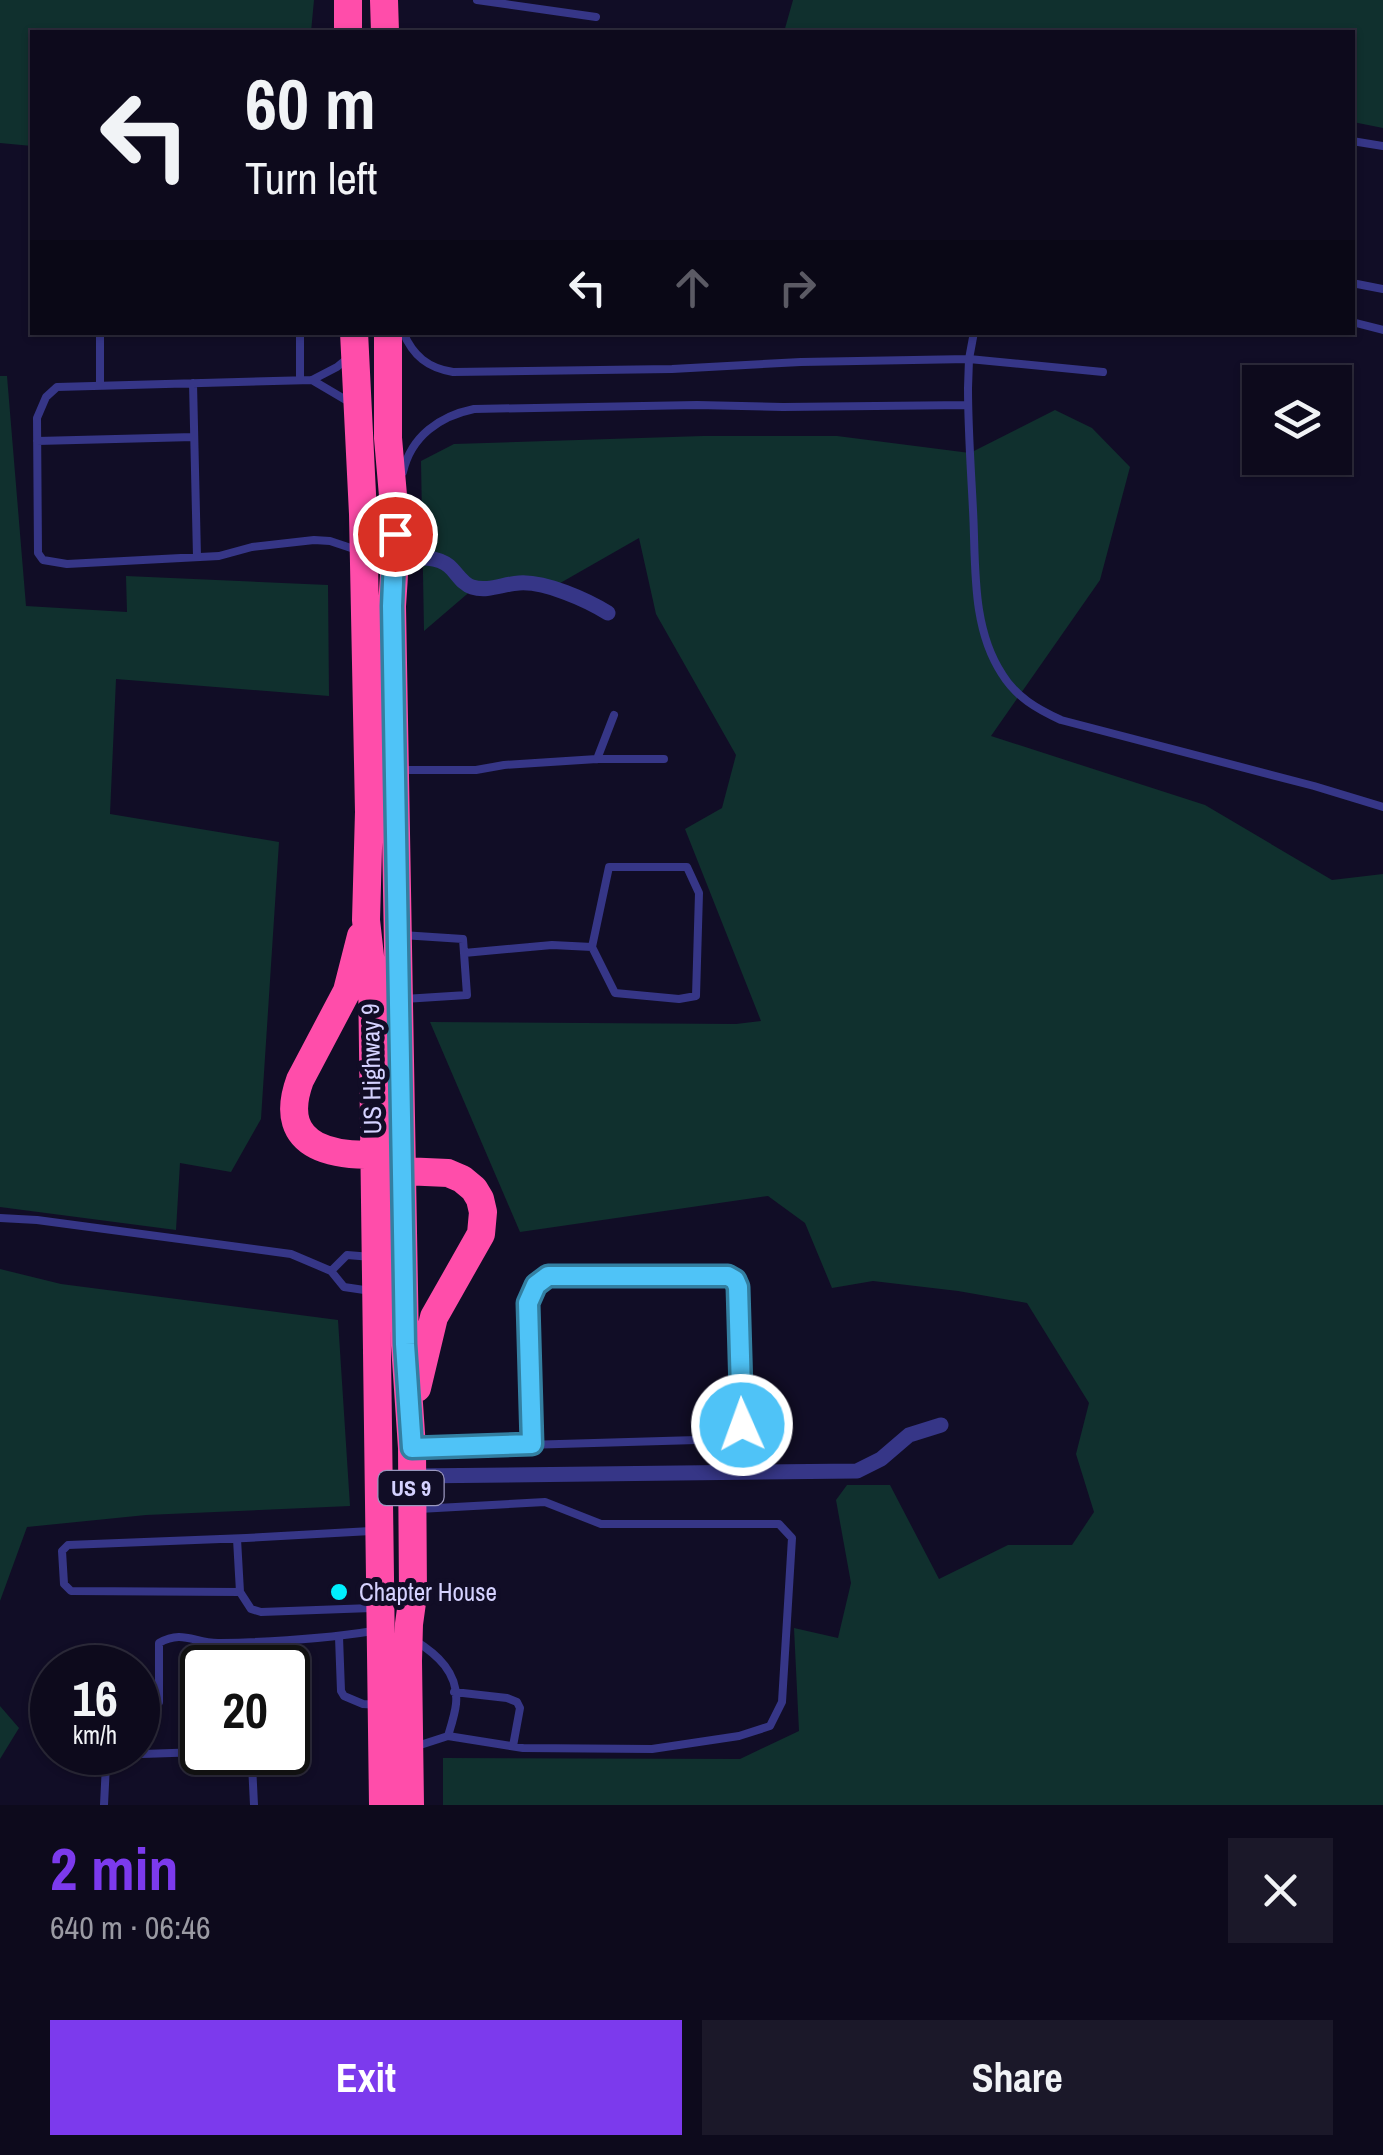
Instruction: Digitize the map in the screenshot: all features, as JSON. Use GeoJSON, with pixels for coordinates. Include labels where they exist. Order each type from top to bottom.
{"type":"FeatureCollection","features":[{"type":"Feature","properties":{"kind":"highway"},"geometry":{"type":"LineString","coordinates":[[348,0],[348,30]]}},
{"type":"Feature","properties":{"kind":"highway"},"geometry":{"type":"LineString","coordinates":[[384,0],[384,30]]}},
{"type":"Feature","properties":{"kind":"highway","name":"US Highway 9"},"geometry":{"type":"LineString","coordinates":[[388,335],[400,999],[394,1159],[376,1197],[376,1257],[381,1530],[410,1748],[410,1805]]}},
{"type":"Feature","properties":{"kind":"highway","name":"US Highway 9"},"geometry":{"type":"LineString","coordinates":[[355,342],[369,812],[366,920],[394,1159],[412,1448],[413,1595],[391,1625],[382,1706],[383,1805]]}},
{"type":"Feature","properties":{"kind":"highway"},"geometry":{"type":"LineString","coordinates":[[366,920],[347,991],[300,1080],[293,1107],[299,1131],[308,1142],[340,1154],[394,1159],[462,1179],[474,1189],[484,1212],[481,1234],[430,1330],[411,1414]]}},
{"type":"Feature","properties":{"kind":"street"},"geometry":{"type":"LineString","coordinates":[[395,560],[441,561],[466,585],[476,588],[519,583],[542,586],[592,603],[608,613]]}},
{"type":"Feature","properties":{"kind":"street"},"geometry":{"type":"LineString","coordinates":[[411,1476],[857,1471],[881,1459],[910,1435],[942,1425]]}},
{"type":"Feature","properties":{"kind":"lane"},"geometry":{"type":"LineString","coordinates":[[476,0],[596,18]]}},
{"type":"Feature","properties":{"kind":"lane"},"geometry":{"type":"LineString","coordinates":[[1355,141],[1383,146]]}},
{"type":"Feature","properties":{"kind":"lane"},"geometry":{"type":"LineString","coordinates":[[1355,284],[1383,289]]}},
{"type":"Feature","properties":{"kind":"lane"},"geometry":{"type":"LineString","coordinates":[[1355,323],[1383,330]]}},
{"type":"Feature","properties":{"kind":"lane"},"geometry":{"type":"LineString","coordinates":[[100,335],[100,386]]}},
{"type":"Feature","properties":{"kind":"lane"},"geometry":{"type":"LineString","coordinates":[[300,335],[300,380]]}},
{"type":"Feature","properties":{"kind":"lane"},"geometry":{"type":"LineString","coordinates":[[405,335],[414,353],[426,363],[453,372],[969,358],[1103,372]]}},
{"type":"Feature","properties":{"kind":"lane"},"geometry":{"type":"LineString","coordinates":[[973,335],[968,405],[980,614],[990,651],[1011,687],[1027,702],[1061,720],[1383,807]]}},
{"type":"Feature","properties":{"kind":"lane"},"geometry":{"type":"LineString","coordinates":[[355,342],[337,367],[312,380],[57,387],[46,396],[36,418],[38,553],[43,560],[67,564],[219,556],[252,547],[314,540],[364,552]]}},
{"type":"Feature","properties":{"kind":"lane"},"geometry":{"type":"LineString","coordinates":[[312,380],[357,407]]}},
{"type":"Feature","properties":{"kind":"lane"},"geometry":{"type":"LineString","coordinates":[[194,383],[197,557]]}},
{"type":"Feature","properties":{"kind":"lane"},"geometry":{"type":"LineString","coordinates":[[394,507],[405,463],[416,442],[444,418],[474,409],[968,405]]}},
{"type":"Feature","properties":{"kind":"lane"},"geometry":{"type":"LineString","coordinates":[[37,441],[194,438]]}},
{"type":"Feature","properties":{"kind":"lane"},"geometry":{"type":"LineString","coordinates":[[597,760],[614,715]]}},
{"type":"Feature","properties":{"kind":"lane"},"geometry":{"type":"LineString","coordinates":[[395,770],[476,770],[504,764],[664,759]]}},
{"type":"Feature","properties":{"kind":"lane"},"geometry":{"type":"LineString","coordinates":[[687,867],[699,893],[696,996],[679,1000],[615,993],[592,947],[609,868],[687,867]]}},
{"type":"Feature","properties":{"kind":"lane"},"geometry":{"type":"LineString","coordinates":[[398,935],[463,939],[468,995],[400,999]]}},
{"type":"Feature","properties":{"kind":"lane"},"geometry":{"type":"LineString","coordinates":[[464,953],[592,947]]}},
{"type":"Feature","properties":{"kind":"lane"},"geometry":{"type":"LineString","coordinates":[[0,1218],[291,1254],[331,1271],[344,1287],[377,1292]]}},
{"type":"Feature","properties":{"kind":"lane"},"geometry":{"type":"LineString","coordinates":[[331,1271],[347,1255],[376,1257]]}},
{"type":"Feature","properties":{"kind":"lane"},"geometry":{"type":"LineString","coordinates":[[412,1448],[731,1439],[742,1425],[735,1280],[728,1276],[548,1276],[536,1285],[528,1303],[532,1444]]}},
{"type":"Feature","properties":{"kind":"lane"},"geometry":{"type":"LineString","coordinates":[[410,1748],[448,1736],[514,1746],[652,1749],[739,1736],[770,1726],[782,1702],[792,1538],[779,1524],[601,1524],[545,1502],[412,1510]]}},
{"type":"Feature","properties":{"kind":"lane"},"geometry":{"type":"LineString","coordinates":[[240,1592],[71,1591],[64,1584],[62,1552],[68,1545],[381,1530]]}},
{"type":"Feature","properties":{"kind":"lane"},"geometry":{"type":"LineString","coordinates":[[238,1538],[240,1592],[250,1608],[391,1625],[434,1652],[450,1673],[456,1702],[448,1736]]}},
{"type":"Feature","properties":{"kind":"lane"},"geometry":{"type":"LineString","coordinates":[[158,1645],[171,1636],[215,1644],[339,1636],[391,1625]]}},
{"type":"Feature","properties":{"kind":"lane"},"geometry":{"type":"LineString","coordinates":[[339,1636],[344,1696],[382,1706]]}},
{"type":"Feature","properties":{"kind":"lane"},"geometry":{"type":"LineString","coordinates":[[454,1692],[517,1702],[520,1708],[514,1746]]}},
{"type":"Feature","properties":{"kind":"lane"},"geometry":{"type":"LineString","coordinates":[[104,1805],[106,1764],[112,1755],[180,1753]]}},
{"type":"Feature","properties":{"kind":"lane"},"geometry":{"type":"LineString","coordinates":[[253,1775],[254,1805]]}},
{"type":"Feature","properties":{"kind":"green space"},"geometry":{"type":"Polygon","coordinates":[[[0,0],[314,0],[311,30],[30,30],[30,146],[0,143],[0,0]]]}},
{"type":"Feature","properties":{"kind":"green space"},"geometry":{"type":"Polygon","coordinates":[[[793,0],[1383,0],[1383,128],[1355,122],[1355,30],[785,30],[793,0]]]}},
{"type":"Feature","properties":{"kind":"green space"},"geometry":{"type":"Polygon","coordinates":[[[0,376],[7,376],[26,606],[127,612],[126,576],[328,585],[329,696],[116,679],[110,814],[279,842],[261,1119],[231,1172],[180,1163],[176,1230],[0,1207],[0,376]]]}},
{"type":"Feature","properties":{"kind":"green space"},"geometry":{"type":"Polygon","coordinates":[[[1055,410],[1092,428],[1130,467],[1100,580],[991,736],[1205,805],[1332,880],[1383,874],[1383,1805],[443,1805],[443,1758],[740,1759],[799,1731],[794,1628],[838,1638],[851,1583],[836,1500],[847,1485],[890,1485],[939,1579],[1008,1545],[1072,1545],[1094,1512],[1076,1454],[1089,1403],[1027,1303],[873,1281],[832,1288],[805,1223],[768,1196],[520,1232],[430,1022],[761,1021],[685,829],[722,808],[736,755],[656,614],[639,538],[548,590],[473,589],[424,631],[421,461],[454,444],[703,436],[837,436],[970,453],[1055,410]]]}},
{"type":"Feature","properties":{"kind":"green space"},"geometry":{"type":"Polygon","coordinates":[[[0,1269],[61,1284],[338,1320],[350,1506],[146,1515],[27,1527],[0,1601],[0,1269]]]}},
{"type":"Feature","properties":{"kind":"green space"},"geometry":{"type":"Polygon","coordinates":[[[0,1706],[19,1728],[0,1759],[0,1706]]]}},
{"type":"Feature","properties":{"kind":"place","name":"Chapter House"},"geometry":{"type":"Point","coordinates":[339,1592]}},
{"type":"Feature","properties":{"kind":"route"},"geometry":{"type":"LineString","coordinates":[[395,534],[392,606],[405,1344],[412,1448],[532,1444],[528,1303],[536,1285],[548,1276],[728,1276],[735,1280],[742,1425]]}}]}
